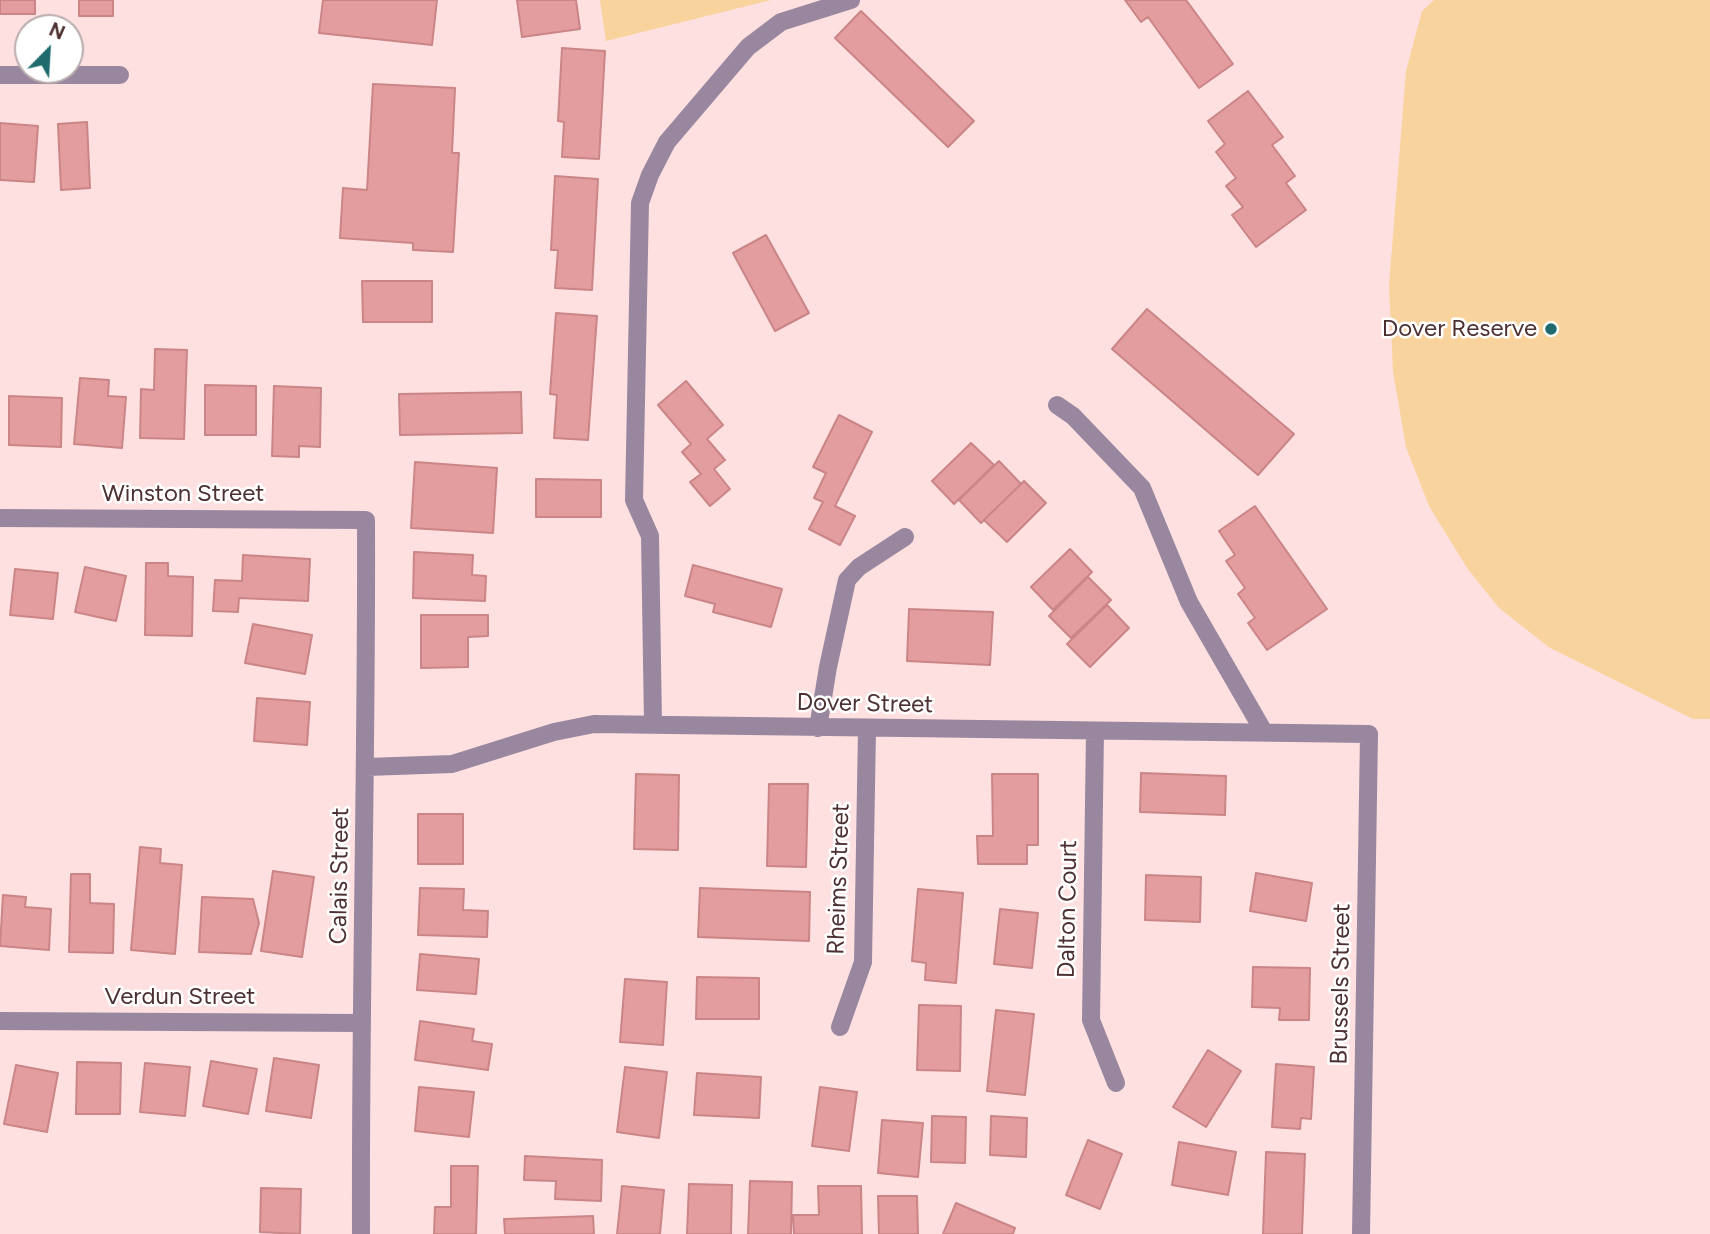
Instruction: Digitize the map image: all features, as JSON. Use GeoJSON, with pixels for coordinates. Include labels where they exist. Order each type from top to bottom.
{"type":"FeatureCollection","features":[{"type":"Feature","properties":{"kind":"street"},"geometry":{"type":"LineString","coordinates":[[653,724],[650,536],[634,500],[640,203],[667,142],[748,47],[781,22],[851,0]]}},
{"type":"Feature","properties":{"kind":"street"},"geometry":{"type":"LineString","coordinates":[[0,75],[120,75]]}},
{"type":"Feature","properties":{"kind":"street"},"geometry":{"type":"LineString","coordinates":[[1057,405],[1073,416],[1142,488],[1189,602],[1264,732]]}},
{"type":"Feature","properties":{"kind":"street","name":"Winston Street"},"geometry":{"type":"LineString","coordinates":[[0,518],[366,520]]}},
{"type":"Feature","properties":{"kind":"street","name":"Calais Street"},"geometry":{"type":"LineString","coordinates":[[360,1234],[360,1023],[367,767],[366,520]]}},
{"type":"Feature","properties":{"kind":"street"},"geometry":{"type":"LineString","coordinates":[[818,728],[847,580],[859,567],[905,537]]}},
{"type":"Feature","properties":{"kind":"street","name":"Dover Street"},"geometry":{"type":"LineString","coordinates":[[367,767],[452,764],[554,732],[594,723],[867,729],[1369,734]]}},
{"type":"Feature","properties":{"kind":"street","name":"Rheims Street"},"geometry":{"type":"LineString","coordinates":[[841,1027],[863,962],[867,729]]}},
{"type":"Feature","properties":{"kind":"street","name":"Dalton Court"},"geometry":{"type":"LineString","coordinates":[[1095,731],[1091,1020],[1116,1083]]}},
{"type":"Feature","properties":{"kind":"street","name":"Brussels Street"},"geometry":{"type":"LineString","coordinates":[[1361,1234],[1369,734]]}},
{"type":"Feature","properties":{"kind":"street","name":"Verdun Street"},"geometry":{"type":"LineString","coordinates":[[0,1021],[360,1023]]}},
{"type":"Feature","properties":{"kind":"shaded area"},"geometry":{"type":"Polygon","coordinates":[[[600,0],[771,0],[606,41],[600,0]]]}},
{"type":"Feature","properties":{"kind":"shaded area","name":"Dover Reserve"},"geometry":{"type":"Polygon","coordinates":[[[1434,0],[1710,0],[1710,719],[1693,719],[1550,648],[1499,608],[1467,568],[1429,506],[1406,447],[1393,372],[1389,285],[1406,71],[1422,11],[1434,0]]]}},
{"type":"Feature","properties":{"kind":"building"},"geometry":{"type":"Polygon","coordinates":[[[0,0],[35,0],[35,14],[0,14],[0,0]]]}},
{"type":"Feature","properties":{"kind":"building"},"geometry":{"type":"Polygon","coordinates":[[[79,0],[113,0],[113,16],[79,14],[79,0]]]}},
{"type":"Feature","properties":{"kind":"building"},"geometry":{"type":"Polygon","coordinates":[[[323,0],[437,0],[432,45],[319,33],[323,0]]]}},
{"type":"Feature","properties":{"kind":"building"},"geometry":{"type":"Polygon","coordinates":[[[517,0],[576,0],[580,29],[522,37],[517,0]]]}},
{"type":"Feature","properties":{"kind":"building"},"geometry":{"type":"Polygon","coordinates":[[[1125,0],[1186,0],[1233,64],[1199,88],[1148,17],[1141,22],[1125,0]]]}},
{"type":"Feature","properties":{"kind":"building"},"geometry":{"type":"Polygon","coordinates":[[[861,11],[974,121],[948,147],[835,38],[861,11]]]}},
{"type":"Feature","properties":{"kind":"building"},"geometry":{"type":"Polygon","coordinates":[[[562,48],[605,51],[599,159],[562,157],[564,122],[558,121],[562,48]]]}},
{"type":"Feature","properties":{"kind":"building"},"geometry":{"type":"Polygon","coordinates":[[[373,84],[455,88],[452,153],[459,153],[453,252],[413,250],[413,243],[340,238],[343,188],[367,190],[373,84]]]}},
{"type":"Feature","properties":{"kind":"building"},"geometry":{"type":"Polygon","coordinates":[[[1248,91],[1283,137],[1272,145],[1295,176],[1286,183],[1306,210],[1256,247],[1232,215],[1243,207],[1226,186],[1236,178],[1216,152],[1225,144],[1208,121],[1248,91]]]}},
{"type":"Feature","properties":{"kind":"building"},"geometry":{"type":"Polygon","coordinates":[[[87,122],[90,188],[61,190],[58,124],[87,122]]]}},
{"type":"Feature","properties":{"kind":"building"},"geometry":{"type":"Polygon","coordinates":[[[0,123],[38,126],[34,182],[0,180],[0,123]]]}},
{"type":"Feature","properties":{"kind":"building"},"geometry":{"type":"Polygon","coordinates":[[[555,176],[598,179],[592,290],[555,288],[558,250],[551,250],[555,176]]]}},
{"type":"Feature","properties":{"kind":"building"},"geometry":{"type":"Polygon","coordinates":[[[766,235],[809,313],[775,331],[733,253],[766,235]]]}},
{"type":"Feature","properties":{"kind":"building"},"geometry":{"type":"Polygon","coordinates":[[[362,281],[432,281],[432,322],[363,322],[362,281]]]}},
{"type":"Feature","properties":{"kind":"building"},"geometry":{"type":"Polygon","coordinates":[[[1147,309],[1294,434],[1258,475],[1112,349],[1147,309]]]}},
{"type":"Feature","properties":{"kind":"building"},"geometry":{"type":"Polygon","coordinates":[[[556,313],[597,316],[588,440],[554,438],[557,395],[550,394],[556,313]]]}},
{"type":"Feature","properties":{"kind":"building"},"geometry":{"type":"Polygon","coordinates":[[[155,349],[187,350],[184,439],[140,438],[141,389],[154,390],[155,349]]]}},
{"type":"Feature","properties":{"kind":"building"},"geometry":{"type":"Polygon","coordinates":[[[80,378],[109,380],[108,396],[126,397],[122,448],[74,444],[80,378]]]}},
{"type":"Feature","properties":{"kind":"building"},"geometry":{"type":"Polygon","coordinates":[[[686,381],[723,425],[707,439],[725,460],[714,469],[730,489],[710,506],[690,482],[701,474],[682,452],[691,444],[658,405],[686,381]]]}},
{"type":"Feature","properties":{"kind":"building"},"geometry":{"type":"Polygon","coordinates":[[[205,385],[256,386],[256,435],[205,435],[205,385]]]}},
{"type":"Feature","properties":{"kind":"building"},"geometry":{"type":"Polygon","coordinates":[[[274,386],[321,388],[320,447],[299,446],[299,457],[272,456],[274,386]]]}},
{"type":"Feature","properties":{"kind":"building"},"geometry":{"type":"Polygon","coordinates":[[[521,392],[522,433],[400,435],[399,394],[521,392]]]}},
{"type":"Feature","properties":{"kind":"building"},"geometry":{"type":"Polygon","coordinates":[[[9,396],[62,398],[61,447],[9,445],[9,396]]]}},
{"type":"Feature","properties":{"kind":"building"},"geometry":{"type":"Polygon","coordinates":[[[839,415],[872,432],[835,506],[855,516],[840,545],[809,529],[823,502],[814,498],[826,473],[813,467],[839,415]]]}},
{"type":"Feature","properties":{"kind":"building"},"geometry":{"type":"Polygon","coordinates":[[[971,443],[994,465],[954,504],[932,481],[971,443]]]}},
{"type":"Feature","properties":{"kind":"building"},"geometry":{"type":"Polygon","coordinates":[[[999,461],[1021,484],[981,523],[959,500],[999,461]]]}},
{"type":"Feature","properties":{"kind":"building"},"geometry":{"type":"Polygon","coordinates":[[[415,462],[497,468],[493,533],[411,528],[415,462]]]}},
{"type":"Feature","properties":{"kind":"building"},"geometry":{"type":"Polygon","coordinates":[[[536,479],[601,480],[601,517],[536,517],[536,479]]]}},
{"type":"Feature","properties":{"kind":"building"},"geometry":{"type":"Polygon","coordinates":[[[1024,481],[1046,503],[1007,542],[984,520],[1024,481]]]}},
{"type":"Feature","properties":{"kind":"building"},"geometry":{"type":"Polygon","coordinates":[[[1255,506],[1327,609],[1267,650],[1248,623],[1255,618],[1238,594],[1245,588],[1226,561],[1235,555],[1219,531],[1255,506]]]}},
{"type":"Feature","properties":{"kind":"building"},"geometry":{"type":"Polygon","coordinates":[[[1070,549],[1092,572],[1053,610],[1031,587],[1070,549]]]}},
{"type":"Feature","properties":{"kind":"building"},"geometry":{"type":"Polygon","coordinates":[[[414,552],[473,555],[472,575],[486,576],[485,601],[413,598],[414,552]]]}},
{"type":"Feature","properties":{"kind":"building"},"geometry":{"type":"Polygon","coordinates":[[[243,555],[310,559],[308,601],[239,598],[238,612],[213,611],[215,580],[242,581],[243,555]]]}},
{"type":"Feature","properties":{"kind":"building"},"geometry":{"type":"Polygon","coordinates":[[[146,563],[168,563],[168,576],[193,577],[192,636],[145,635],[146,563]]]}},
{"type":"Feature","properties":{"kind":"building"},"geometry":{"type":"Polygon","coordinates":[[[693,565],[782,589],[771,627],[713,612],[715,604],[685,596],[693,565]]]}},
{"type":"Feature","properties":{"kind":"building"},"geometry":{"type":"Polygon","coordinates":[[[85,567],[126,576],[116,621],[75,612],[85,567]]]}},
{"type":"Feature","properties":{"kind":"building"},"geometry":{"type":"Polygon","coordinates":[[[15,569],[58,573],[53,619],[10,615],[15,569]]]}},
{"type":"Feature","properties":{"kind":"building"},"geometry":{"type":"Polygon","coordinates":[[[1088,577],[1111,600],[1071,638],[1049,616],[1088,577]]]}},
{"type":"Feature","properties":{"kind":"building"},"geometry":{"type":"Polygon","coordinates":[[[1107,605],[1129,628],[1090,667],[1067,644],[1107,605]]]}},
{"type":"Feature","properties":{"kind":"building"},"geometry":{"type":"Polygon","coordinates":[[[909,609],[993,612],[990,665],[907,661],[909,609]]]}},
{"type":"Feature","properties":{"kind":"building"},"geometry":{"type":"Polygon","coordinates":[[[421,615],[488,615],[488,636],[468,637],[468,667],[421,668],[421,615]]]}},
{"type":"Feature","properties":{"kind":"building"},"geometry":{"type":"Polygon","coordinates":[[[253,624],[312,635],[305,674],[245,663],[253,624]]]}},
{"type":"Feature","properties":{"kind":"building"},"geometry":{"type":"Polygon","coordinates":[[[257,698],[310,702],[307,745],[254,741],[257,698]]]}},
{"type":"Feature","properties":{"kind":"building"},"geometry":{"type":"Polygon","coordinates":[[[1141,773],[1226,776],[1225,815],[1140,812],[1141,773]]]}},
{"type":"Feature","properties":{"kind":"building"},"geometry":{"type":"Polygon","coordinates":[[[636,774],[679,775],[678,850],[634,849],[636,774]]]}},
{"type":"Feature","properties":{"kind":"building"},"geometry":{"type":"Polygon","coordinates":[[[992,774],[1038,774],[1038,845],[1027,845],[1027,864],[978,864],[977,836],[993,836],[992,774]]]}},
{"type":"Feature","properties":{"kind":"building"},"geometry":{"type":"Polygon","coordinates":[[[769,784],[808,784],[806,867],[767,866],[769,784]]]}},
{"type":"Feature","properties":{"kind":"building"},"geometry":{"type":"Polygon","coordinates":[[[418,814],[463,814],[463,864],[418,864],[418,814]]]}},
{"type":"Feature","properties":{"kind":"building"},"geometry":{"type":"Polygon","coordinates":[[[140,847],[161,849],[160,863],[182,865],[175,954],[131,950],[140,847]]]}},
{"type":"Feature","properties":{"kind":"building"},"geometry":{"type":"Polygon","coordinates":[[[273,871],[314,877],[302,957],[261,951],[273,871]]]}},
{"type":"Feature","properties":{"kind":"building"},"geometry":{"type":"Polygon","coordinates":[[[1256,873],[1312,883],[1306,921],[1250,911],[1256,873]]]}},
{"type":"Feature","properties":{"kind":"building"},"geometry":{"type":"Polygon","coordinates":[[[71,874],[90,874],[90,903],[114,904],[113,953],[69,952],[71,874]]]}},
{"type":"Feature","properties":{"kind":"building"},"geometry":{"type":"Polygon","coordinates":[[[1146,875],[1201,877],[1200,922],[1145,920],[1146,875]]]}},
{"type":"Feature","properties":{"kind":"building"},"geometry":{"type":"Polygon","coordinates":[[[420,888],[464,889],[463,910],[488,911],[487,937],[418,935],[420,888]]]}},
{"type":"Feature","properties":{"kind":"building"},"geometry":{"type":"Polygon","coordinates":[[[700,888],[810,892],[809,941],[698,937],[700,888]]]}},
{"type":"Feature","properties":{"kind":"building"},"geometry":{"type":"Polygon","coordinates":[[[918,889],[963,893],[956,983],[925,980],[926,963],[912,961],[918,889]]]}},
{"type":"Feature","properties":{"kind":"building"},"geometry":{"type":"Polygon","coordinates":[[[3,895],[26,897],[25,907],[51,909],[49,950],[0,946],[3,895]]]}},
{"type":"Feature","properties":{"kind":"building"},"geometry":{"type":"Polygon","coordinates":[[[202,897],[253,899],[259,923],[251,954],[199,952],[202,897]]]}},
{"type":"Feature","properties":{"kind":"building"},"geometry":{"type":"Polygon","coordinates":[[[1000,909],[1038,913],[1032,968],[994,964],[1000,909]]]}},
{"type":"Feature","properties":{"kind":"building"},"geometry":{"type":"Polygon","coordinates":[[[420,954],[479,959],[476,994],[417,990],[420,954]]]}},
{"type":"Feature","properties":{"kind":"building"},"geometry":{"type":"Polygon","coordinates":[[[1253,967],[1310,968],[1309,1020],[1279,1020],[1280,1008],[1252,1007],[1253,967]]]}},
{"type":"Feature","properties":{"kind":"building"},"geometry":{"type":"Polygon","coordinates":[[[697,977],[759,978],[759,1019],[696,1019],[697,977]]]}},
{"type":"Feature","properties":{"kind":"building"},"geometry":{"type":"Polygon","coordinates":[[[625,979],[667,982],[663,1045],[620,1042],[625,979]]]}},
{"type":"Feature","properties":{"kind":"building"},"geometry":{"type":"Polygon","coordinates":[[[919,1005],[961,1006],[960,1071],[917,1070],[919,1005]]]}},
{"type":"Feature","properties":{"kind":"building"},"geometry":{"type":"Polygon","coordinates":[[[996,1010],[1034,1014],[1025,1095],[987,1091],[996,1010]]]}},
{"type":"Feature","properties":{"kind":"building"},"geometry":{"type":"Polygon","coordinates":[[[420,1021],[474,1029],[472,1041],[492,1044],[488,1070],[415,1060],[420,1021]]]}},
{"type":"Feature","properties":{"kind":"building"},"geometry":{"type":"Polygon","coordinates":[[[1208,1050],[1241,1071],[1206,1127],[1173,1107],[1208,1050]]]}},
{"type":"Feature","properties":{"kind":"building"},"geometry":{"type":"Polygon","coordinates":[[[274,1058],[319,1065],[311,1118],[266,1111],[274,1058]]]}},
{"type":"Feature","properties":{"kind":"building"},"geometry":{"type":"Polygon","coordinates":[[[211,1061],[257,1069],[248,1114],[203,1106],[211,1061]]]}},
{"type":"Feature","properties":{"kind":"building"},"geometry":{"type":"Polygon","coordinates":[[[77,1062],[121,1063],[120,1114],[76,1114],[77,1062]]]}},
{"type":"Feature","properties":{"kind":"building"},"geometry":{"type":"Polygon","coordinates":[[[145,1063],[190,1067],[185,1116],[140,1112],[145,1063]]]}},
{"type":"Feature","properties":{"kind":"building"},"geometry":{"type":"Polygon","coordinates":[[[1276,1064],[1314,1067],[1311,1119],[1301,1118],[1300,1129],[1272,1127],[1276,1064]]]}},
{"type":"Feature","properties":{"kind":"building"},"geometry":{"type":"Polygon","coordinates":[[[16,1065],[58,1073],[47,1132],[4,1124],[16,1065]]]}},
{"type":"Feature","properties":{"kind":"building"},"geometry":{"type":"Polygon","coordinates":[[[625,1067],[667,1072],[659,1138],[617,1132],[625,1067]]]}},
{"type":"Feature","properties":{"kind":"building"},"geometry":{"type":"Polygon","coordinates":[[[697,1073],[761,1077],[759,1118],[694,1115],[697,1073]]]}},
{"type":"Feature","properties":{"kind":"building"},"geometry":{"type":"Polygon","coordinates":[[[419,1087],[474,1092],[469,1137],[415,1131],[419,1087]]]}},
{"type":"Feature","properties":{"kind":"building"},"geometry":{"type":"Polygon","coordinates":[[[820,1087],[857,1092],[849,1151],[812,1146],[820,1087]]]}},
{"type":"Feature","properties":{"kind":"building"},"geometry":{"type":"Polygon","coordinates":[[[932,1116],[966,1117],[965,1163],[931,1162],[932,1116]]]}},
{"type":"Feature","properties":{"kind":"building"},"geometry":{"type":"Polygon","coordinates":[[[991,1116],[1027,1118],[1026,1157],[990,1155],[991,1116]]]}},
{"type":"Feature","properties":{"kind":"building"},"geometry":{"type":"Polygon","coordinates":[[[882,1120],[923,1123],[918,1177],[878,1173],[882,1120]]]}},
{"type":"Feature","properties":{"kind":"building"},"geometry":{"type":"Polygon","coordinates":[[[1088,1140],[1122,1154],[1100,1209],[1066,1195],[1088,1140]]]}},
{"type":"Feature","properties":{"kind":"building"},"geometry":{"type":"Polygon","coordinates":[[[1179,1142],[1236,1152],[1228,1195],[1172,1185],[1179,1142]]]}},
{"type":"Feature","properties":{"kind":"building"},"geometry":{"type":"Polygon","coordinates":[[[1266,1152],[1305,1154],[1302,1234],[1263,1234],[1266,1152]]]}},
{"type":"Feature","properties":{"kind":"building"},"geometry":{"type":"Polygon","coordinates":[[[525,1156],[602,1160],[601,1201],[555,1199],[556,1181],[524,1180],[525,1156]]]}},
{"type":"Feature","properties":{"kind":"building"},"geometry":{"type":"Polygon","coordinates":[[[451,1166],[478,1166],[476,1234],[434,1234],[435,1207],[451,1207],[451,1166]]]}},
{"type":"Feature","properties":{"kind":"building"},"geometry":{"type":"Polygon","coordinates":[[[750,1181],[792,1182],[791,1234],[748,1234],[750,1181]]]}},
{"type":"Feature","properties":{"kind":"building"},"geometry":{"type":"Polygon","coordinates":[[[689,1184],[732,1185],[731,1234],[687,1234],[689,1184]]]}},
{"type":"Feature","properties":{"kind":"building"},"geometry":{"type":"Polygon","coordinates":[[[622,1186],[664,1190],[660,1234],[617,1234],[622,1186]]]}},
{"type":"Feature","properties":{"kind":"building"},"geometry":{"type":"Polygon","coordinates":[[[818,1186],[861,1186],[862,1234],[794,1234],[793,1215],[819,1215],[818,1186]]]}},
{"type":"Feature","properties":{"kind":"building"},"geometry":{"type":"Polygon","coordinates":[[[261,1188],[301,1189],[300,1234],[260,1232],[261,1188]]]}},
{"type":"Feature","properties":{"kind":"building"},"geometry":{"type":"Polygon","coordinates":[[[878,1196],[917,1196],[918,1234],[879,1234],[878,1196]]]}},
{"type":"Feature","properties":{"kind":"building"},"geometry":{"type":"Polygon","coordinates":[[[956,1203],[1015,1228],[1013,1234],[943,1234],[956,1203]]]}},
{"type":"Feature","properties":{"kind":"building"},"geometry":{"type":"Polygon","coordinates":[[[593,1216],[594,1234],[505,1234],[504,1219],[593,1216]]]}},
{"type":"Feature","properties":{"kind":"place","name":"Dover Reserve"},"geometry":{"type":"Point","coordinates":[1551,329]}}]}
